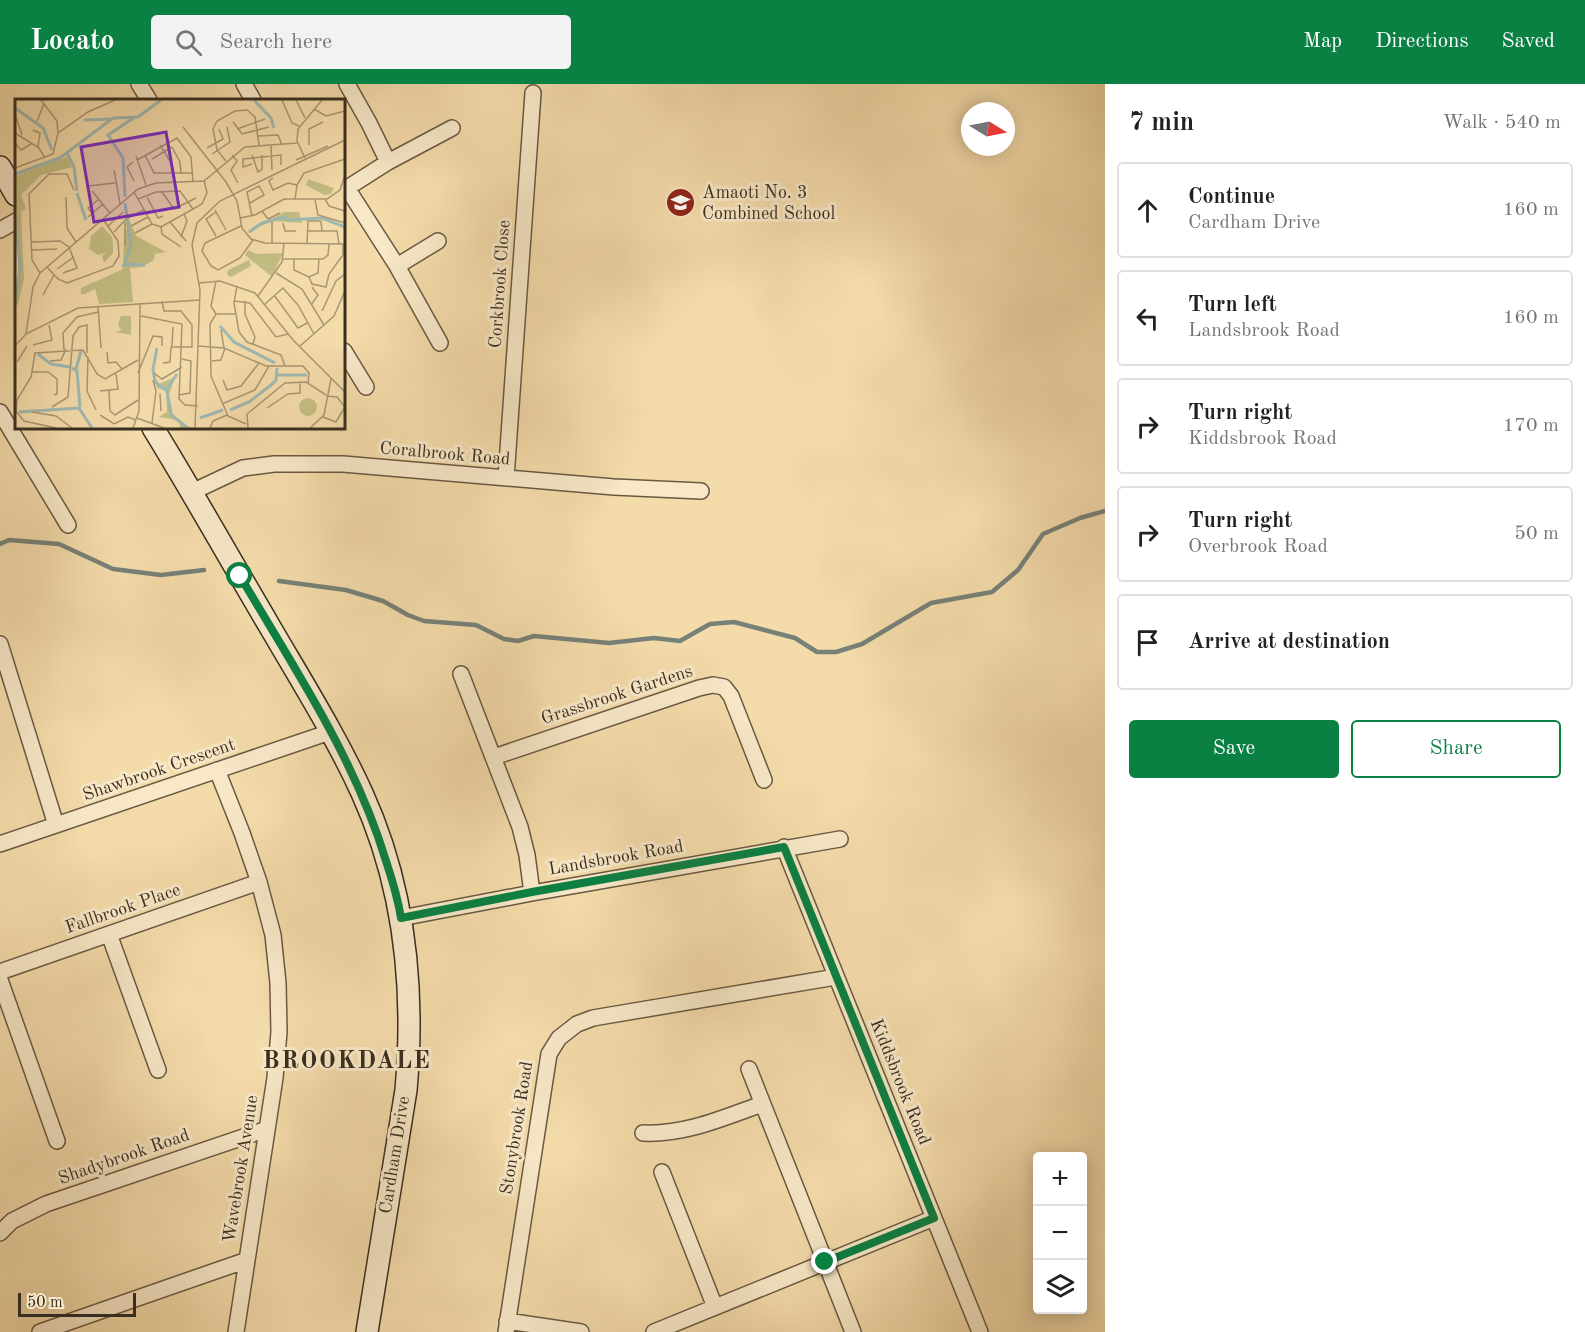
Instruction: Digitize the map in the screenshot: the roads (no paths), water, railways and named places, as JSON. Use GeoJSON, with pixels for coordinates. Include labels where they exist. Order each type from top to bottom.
{"type":"FeatureCollection","features":[{"type":"Feature","properties":{"kind":"street"},"geometry":{"type":"LineString","coordinates":[[139,84],[148,99]]}},
{"type":"Feature","properties":{"kind":"street"},"geometry":{"type":"LineString","coordinates":[[244,84],[252,99]]}},
{"type":"Feature","properties":{"kind":"street"},"geometry":{"type":"LineString","coordinates":[[350,85],[388,162]]}},
{"type":"Feature","properties":{"kind":"street","name":"Corkbrook Close"},"geometry":{"type":"LineString","coordinates":[[506,478],[533,93]]}},
{"type":"Feature","properties":{"kind":"street"},"geometry":{"type":"LineString","coordinates":[[440,343],[397,266],[345,189],[388,162],[452,128]]}},
{"type":"Feature","properties":{"kind":"street"},"geometry":{"type":"LineString","coordinates":[[0,167],[15,193]]}},
{"type":"Feature","properties":{"kind":"street"},"geometry":{"type":"LineString","coordinates":[[0,230],[15,221]]}},
{"type":"Feature","properties":{"kind":"street"},"geometry":{"type":"LineString","coordinates":[[397,266],[438,241]]}},
{"type":"Feature","properties":{"kind":"street"},"geometry":{"type":"LineString","coordinates":[[345,353],[366,387]]}},
{"type":"Feature","properties":{"kind":"street"},"geometry":{"type":"LineString","coordinates":[[0,412],[68,525]]}},
{"type":"Feature","properties":{"kind":"street","name":"Cardham Drive"},"geometry":{"type":"LineString","coordinates":[[154,429],[353,774],[371,816],[391,877],[401,918],[409,984],[409,1055],[406,1090],[367,1332]]}},
{"type":"Feature","properties":{"kind":"street","name":"Coralbrook Road"},"geometry":{"type":"LineString","coordinates":[[192,492],[243,468],[274,464],[343,464],[701,491]]}},
{"type":"Feature","properties":{"kind":"street"},"geometry":{"type":"LineString","coordinates":[[0,645],[56,825]]}},
{"type":"Feature","properties":{"kind":"street"},"geometry":{"type":"LineString","coordinates":[[461,674],[520,827],[527,855],[532,892]]}},
{"type":"Feature","properties":{"kind":"street","name":"Grassbrook Gardens"},"geometry":{"type":"LineString","coordinates":[[494,757],[713,685],[724,687],[731,696],[764,780]]}},
{"type":"Feature","properties":{"kind":"street","name":"Shawbrook Crescent"},"geometry":{"type":"LineString","coordinates":[[0,844],[330,732]]}},
{"type":"Feature","properties":{"kind":"street","name":"Wavebrook Avenue"},"geometry":{"type":"LineString","coordinates":[[217,770],[259,882],[273,934],[278,983],[277,1055],[236,1332]]}},
{"type":"Feature","properties":{"kind":"street","name":"Landsbrook Road"},"geometry":{"type":"LineString","coordinates":[[401,918],[532,892],[840,839]]}},
{"type":"Feature","properties":{"kind":"street","name":"Kiddsbrook Road"},"geometry":{"type":"LineString","coordinates":[[784,847],[980,1332]]}},
{"type":"Feature","properties":{"kind":"street","name":"Fallbrook Place"},"geometry":{"type":"LineString","coordinates":[[0,972],[259,882]]}},
{"type":"Feature","properties":{"kind":"street"},"geometry":{"type":"LineString","coordinates":[[109,934],[158,1070]]}},
{"type":"Feature","properties":{"kind":"street","name":"Stonybrook Road"},"geometry":{"type":"LineString","coordinates":[[506,1326],[549,1054],[559,1038],[577,1024],[615,1012],[836,977]]}},
{"type":"Feature","properties":{"kind":"street"},"geometry":{"type":"LineString","coordinates":[[0,980],[57,1141]]}},
{"type":"Feature","properties":{"kind":"street"},"geometry":{"type":"LineString","coordinates":[[748,1069],[853,1332]]}},
{"type":"Feature","properties":{"kind":"street"},"geometry":{"type":"LineString","coordinates":[[643,1133],[664,1133],[695,1127],[762,1104]]}},
{"type":"Feature","properties":{"kind":"street","name":"Shadybrook Road"},"geometry":{"type":"LineString","coordinates":[[0,1233],[12,1221],[45,1204],[267,1129]]}},
{"type":"Feature","properties":{"kind":"street"},"geometry":{"type":"LineString","coordinates":[[662,1172],[715,1307]]}},
{"type":"Feature","properties":{"kind":"street"},"geometry":{"type":"LineString","coordinates":[[654,1332],[934,1218]]}},
{"type":"Feature","properties":{"kind":"street"},"geometry":{"type":"LineString","coordinates":[[40,1332],[247,1260]]}},
{"type":"Feature","properties":{"kind":"street"},"geometry":{"type":"LineString","coordinates":[[506,1326],[581,1332]]}},
{"type":"Feature","properties":{"kind":"waterway"},"geometry":{"type":"LineString","coordinates":[[279,581],[346,590],[383,601],[424,621],[476,625],[504,639],[518,641],[534,636],[609,643],[654,638],[680,641],[710,624],[734,622],[795,638],[817,652],[836,652],[862,644],[931,603],[992,592],[1018,570],[1043,534],[1080,518],[1105,511]]}},
{"type":"Feature","properties":{"kind":"waterway"},"geometry":{"type":"LineString","coordinates":[[0,544],[9,540],[59,544],[113,569],[161,575],[204,570]]}},
{"type":"Feature","properties":{"kind":"place","name":"Amaoti No. 3 Combined School"},"geometry":{"type":"Point","coordinates":[681,203]}},
{"type":"Feature","properties":{"kind":"district","name":"BROOKDALE"},"geometry":{"type":"Point","coordinates":[347,1062]}}]}
